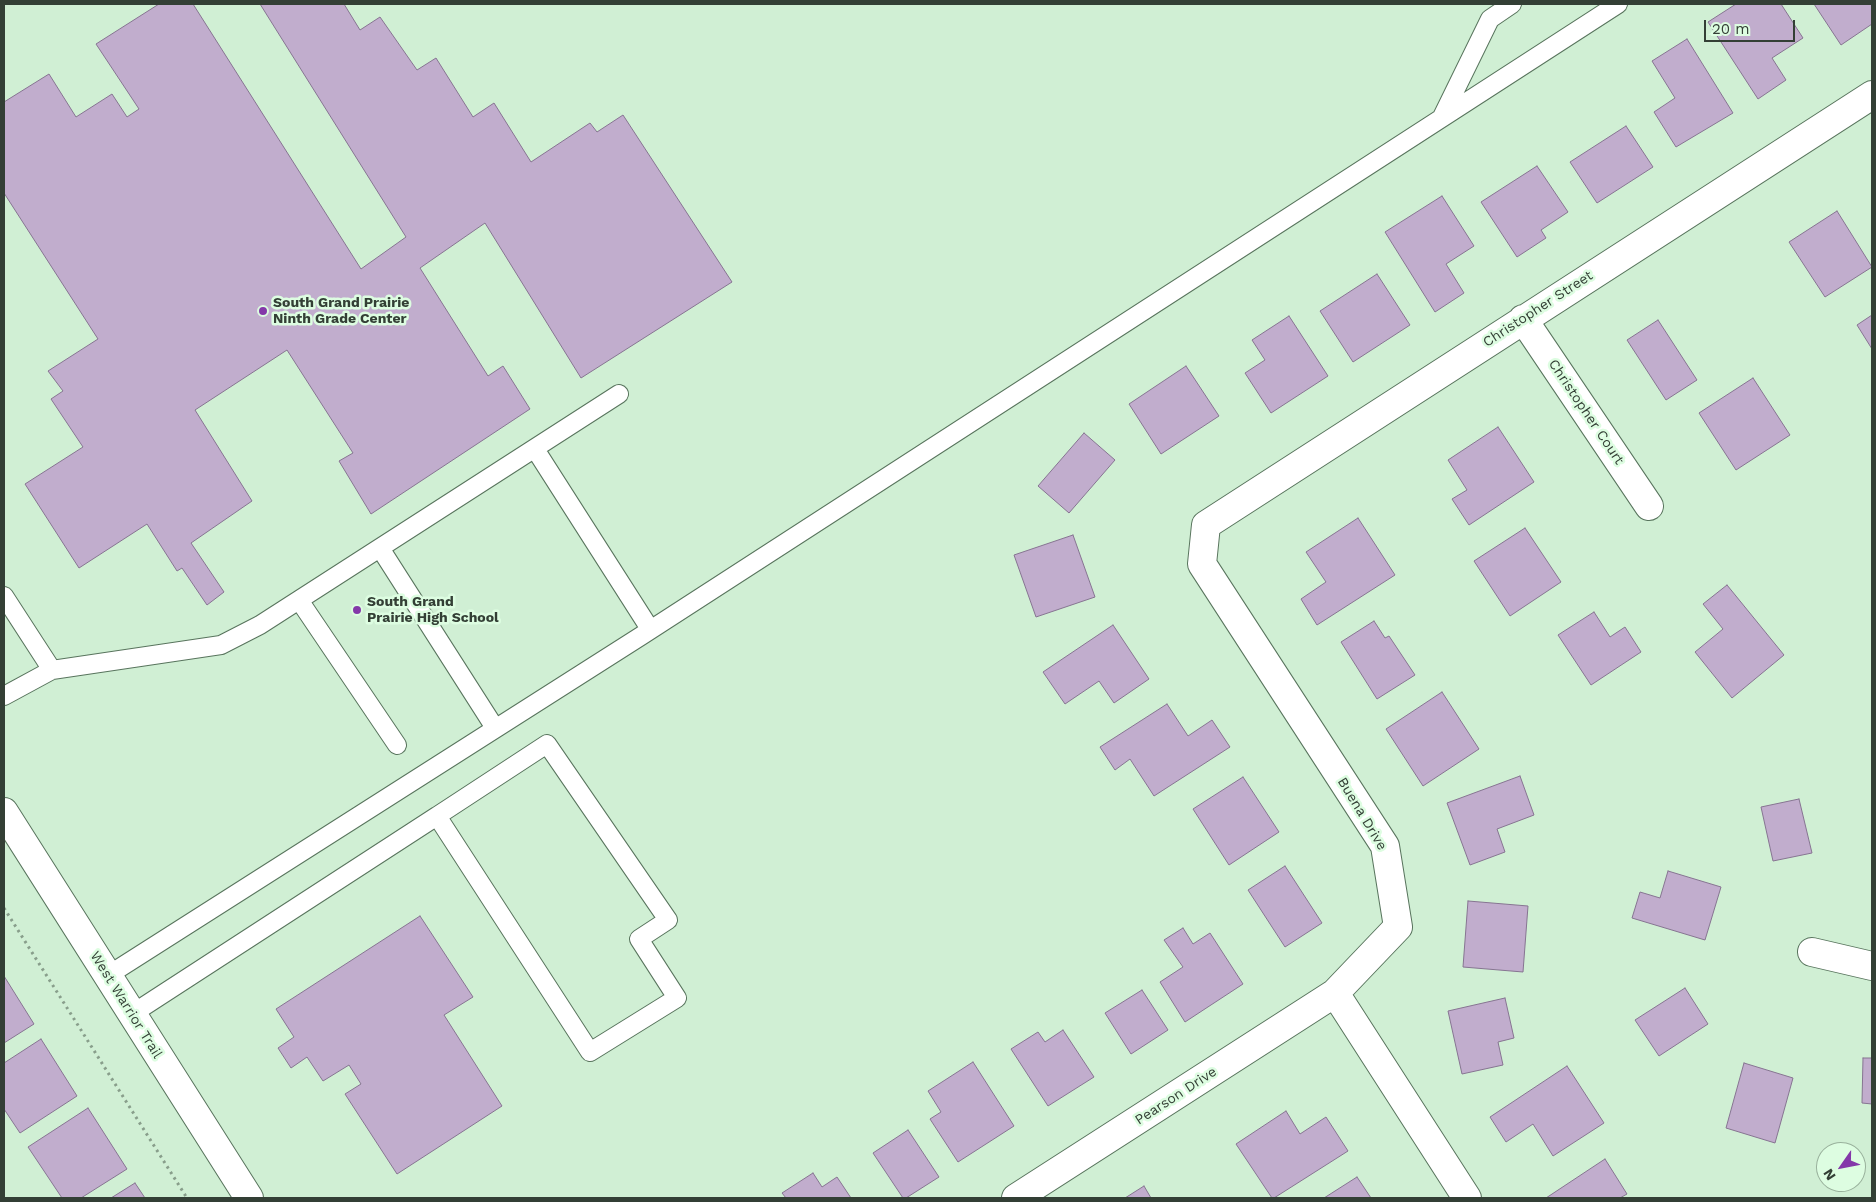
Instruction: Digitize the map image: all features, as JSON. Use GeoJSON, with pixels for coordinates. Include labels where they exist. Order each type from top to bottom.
{"type":"FeatureCollection","features":[{"type":"Feature","properties":{"kind":"street","name":"Christopher Street"},"geometry":{"type":"LineString","coordinates":[[1206,525],[1523,319],[1870,103]]}},
{"type":"Feature","properties":{"kind":"street","name":"Christopher Court"},"geometry":{"type":"LineString","coordinates":[[1523,319],[1649,506]]}},
{"type":"Feature","properties":{"kind":"street","name":"Buena Drive"},"geometry":{"type":"LineString","coordinates":[[1206,525],[1202,564],[1385,846],[1398,926],[1335,993]]}},
{"type":"Feature","properties":{"kind":"street","name":"West Warrior Trail"},"geometry":{"type":"LineString","coordinates":[[4,812],[249,1198]]}},
{"type":"Feature","properties":{"kind":"street"},"geometry":{"type":"LineString","coordinates":[[1812,952],[1872,966]]}},
{"type":"Feature","properties":{"kind":"street","name":"Pearson Drive"},"geometry":{"type":"LineString","coordinates":[[1016,1198],[1335,993]]}},
{"type":"Feature","properties":{"kind":"street"},"geometry":{"type":"LineString","coordinates":[[1335,993],[1466,1198]]}},
{"type":"Feature","properties":{"kind":"lane"},"geometry":{"type":"LineString","coordinates":[[1442,118],[1490,18],[1512,4]]}},
{"type":"Feature","properties":{"kind":"lane"},"geometry":{"type":"LineString","coordinates":[[108,976],[650,629],[1618,4]]}},
{"type":"Feature","properties":{"kind":"lane"},"geometry":{"type":"LineString","coordinates":[[4,696],[52,670],[221,645],[260,625],[619,394]]}},
{"type":"Feature","properties":{"kind":"lane"},"geometry":{"type":"LineString","coordinates":[[535,449],[650,629]]}},
{"type":"Feature","properties":{"kind":"lane"},"geometry":{"type":"LineString","coordinates":[[380,548],[496,728]]}},
{"type":"Feature","properties":{"kind":"lane"},"geometry":{"type":"LineString","coordinates":[[4,596],[52,670]]}},
{"type":"Feature","properties":{"kind":"lane"},"geometry":{"type":"LineString","coordinates":[[299,600],[397,745]]}},
{"type":"Feature","properties":{"kind":"lane"},"geometry":{"type":"LineString","coordinates":[[132,1014],[547,744],[668,920],[639,939],[677,998],[590,1052],[437,816]]}},
{"type":"Feature","properties":{"kind":"path"},"geometry":{"type":"LineString","coordinates":[[4,908],[187,1198]]}},
{"type":"Feature","properties":{"kind":"building","name":"South Grand Prairie Ninth Grade Center"},"geometry":{"type":"Polygon","coordinates":[[[159,4],[193,4],[361,269],[406,237],[260,4],[344,4],[360,30],[380,17],[417,70],[436,58],[473,117],[494,103],[531,162],[590,123],[597,132],[623,115],[732,282],[581,378],[485,223],[420,268],[488,376],[503,366],[530,409],[371,514],[339,461],[353,453],[287,350],[195,410],[252,501],[191,543],[224,592],[207,605],[182,568],[177,571],[147,524],[79,568],[25,484],[83,447],[51,399],[63,391],[48,371],[98,339],[4,193],[4,102],[49,74],[76,117],[112,94],[127,117],[139,109],[96,44],[159,4]]]}},
{"type":"Feature","properties":{"kind":"building"},"geometry":{"type":"Polygon","coordinates":[[[1736,4],[1781,4],[1803,38],[1772,58],[1786,80],[1758,99],[1708,22],[1736,4]]]}},
{"type":"Feature","properties":{"kind":"building"},"geometry":{"type":"Polygon","coordinates":[[[1814,4],[1872,4],[1872,24],[1841,45],[1814,4]]]}},
{"type":"Feature","properties":{"kind":"building"},"geometry":{"type":"Polygon","coordinates":[[[1687,39],[1733,113],[1676,147],[1654,112],[1675,98],[1652,61],[1687,39]]]}},
{"type":"Feature","properties":{"kind":"building"},"geometry":{"type":"Polygon","coordinates":[[[1626,126],[1653,167],[1597,203],[1570,162],[1626,126]]]}},
{"type":"Feature","properties":{"kind":"building"},"geometry":{"type":"Polygon","coordinates":[[[1537,166],[1568,212],[1541,230],[1546,238],[1517,257],[1481,202],[1537,166]]]}},
{"type":"Feature","properties":{"kind":"building"},"geometry":{"type":"Polygon","coordinates":[[[1442,196],[1474,246],[1446,264],[1464,293],[1435,312],[1385,232],[1442,196]]]}},
{"type":"Feature","properties":{"kind":"building"},"geometry":{"type":"Polygon","coordinates":[[[1837,211],[1872,267],[1825,297],[1789,242],[1837,211]]]}},
{"type":"Feature","properties":{"kind":"building"},"geometry":{"type":"Polygon","coordinates":[[[1377,274],[1410,325],[1353,362],[1320,311],[1377,274]]]}},
{"type":"Feature","properties":{"kind":"building"},"geometry":{"type":"Polygon","coordinates":[[[1872,315],[1872,349],[1857,325],[1872,315]]]}},
{"type":"Feature","properties":{"kind":"building"},"geometry":{"type":"Polygon","coordinates":[[[1289,316],[1328,376],[1271,413],[1245,373],[1265,360],[1252,340],[1289,316]]]}},
{"type":"Feature","properties":{"kind":"building"},"geometry":{"type":"Polygon","coordinates":[[[1658,320],[1697,380],[1666,400],[1627,340],[1658,320]]]}},
{"type":"Feature","properties":{"kind":"building"},"geometry":{"type":"Polygon","coordinates":[[[1186,366],[1219,416],[1161,454],[1129,404],[1186,366]]]}},
{"type":"Feature","properties":{"kind":"building"},"geometry":{"type":"Polygon","coordinates":[[[1753,378],[1790,435],[1736,470],[1699,413],[1753,378]]]}},
{"type":"Feature","properties":{"kind":"building"},"geometry":{"type":"Polygon","coordinates":[[[1498,427],[1534,482],[1469,525],[1452,499],[1467,490],[1448,460],[1498,427]]]}},
{"type":"Feature","properties":{"kind":"building"},"geometry":{"type":"Polygon","coordinates":[[[1084,433],[1115,460],[1069,513],[1038,486],[1084,433]]]}},
{"type":"Feature","properties":{"kind":"building"},"geometry":{"type":"Polygon","coordinates":[[[1358,518],[1395,575],[1317,625],[1301,599],[1326,582],[1306,552],[1358,518]]]}},
{"type":"Feature","properties":{"kind":"building"},"geometry":{"type":"Polygon","coordinates":[[[1525,528],[1561,582],[1510,616],[1474,561],[1525,528]]]}},
{"type":"Feature","properties":{"kind":"building"},"geometry":{"type":"Polygon","coordinates":[[[1073,535],[1095,597],[1036,617],[1014,555],[1073,535]]]}},
{"type":"Feature","properties":{"kind":"building"},"geometry":{"type":"Polygon","coordinates":[[[1727,585],[1784,655],[1732,698],[1695,652],[1723,629],[1703,604],[1727,585]]]}},
{"type":"Feature","properties":{"kind":"building"},"geometry":{"type":"Polygon","coordinates":[[[1594,612],[1610,637],[1625,627],[1641,652],[1591,685],[1558,635],[1594,612]]]}},
{"type":"Feature","properties":{"kind":"building"},"geometry":{"type":"Polygon","coordinates":[[[1374,621],[1385,638],[1389,636],[1415,675],[1377,699],[1341,642],[1374,621]]]}},
{"type":"Feature","properties":{"kind":"building"},"geometry":{"type":"Polygon","coordinates":[[[1113,625],[1149,679],[1114,703],[1099,681],[1065,704],[1043,672],[1113,625]]]}},
{"type":"Feature","properties":{"kind":"building"},"geometry":{"type":"Polygon","coordinates":[[[1442,692],[1479,749],[1423,786],[1386,729],[1442,692]]]}},
{"type":"Feature","properties":{"kind":"building"},"geometry":{"type":"Polygon","coordinates":[[[1167,704],[1188,736],[1212,720],[1230,747],[1154,796],[1130,759],[1115,770],[1100,747],[1167,704]]]}},
{"type":"Feature","properties":{"kind":"building"},"geometry":{"type":"Polygon","coordinates":[[[1520,776],[1534,815],[1497,829],[1505,852],[1470,865],[1447,803],[1520,776]]]}},
{"type":"Feature","properties":{"kind":"building"},"geometry":{"type":"Polygon","coordinates":[[[1243,777],[1279,832],[1229,865],[1193,809],[1243,777]]]}},
{"type":"Feature","properties":{"kind":"building"},"geometry":{"type":"Polygon","coordinates":[[[1799,799],[1812,853],[1773,861],[1761,807],[1799,799]]]}},
{"type":"Feature","properties":{"kind":"building"},"geometry":{"type":"Polygon","coordinates":[[[1285,866],[1322,923],[1285,947],[1248,890],[1285,866]]]}},
{"type":"Feature","properties":{"kind":"building"},"geometry":{"type":"Polygon","coordinates":[[[1668,871],[1721,887],[1705,940],[1632,918],[1640,892],[1660,898],[1668,871]]]}},
{"type":"Feature","properties":{"kind":"building"},"geometry":{"type":"Polygon","coordinates":[[[1468,901],[1528,906],[1523,972],[1463,967],[1468,901]]]}},
{"type":"Feature","properties":{"kind":"building"},"geometry":{"type":"Polygon","coordinates":[[[420,916],[473,997],[444,1015],[502,1106],[397,1174],[345,1094],[361,1084],[349,1065],[323,1081],[307,1057],[291,1068],[278,1048],[294,1037],[276,1009],[420,916]]]}},
{"type":"Feature","properties":{"kind":"building"},"geometry":{"type":"Polygon","coordinates":[[[1183,928],[1193,944],[1210,933],[1243,984],[1185,1022],[1160,982],[1183,967],[1164,940],[1183,928]]]}},
{"type":"Feature","properties":{"kind":"building"},"geometry":{"type":"Polygon","coordinates":[[[4,976],[34,1024],[4,1043],[4,976]]]}},
{"type":"Feature","properties":{"kind":"building"},"geometry":{"type":"Polygon","coordinates":[[[1685,988],[1708,1024],[1659,1056],[1635,1020],[1685,988]]]}},
{"type":"Feature","properties":{"kind":"building"},"geometry":{"type":"Polygon","coordinates":[[[1142,990],[1168,1030],[1131,1054],[1105,1013],[1142,990]]]}},
{"type":"Feature","properties":{"kind":"building"},"geometry":{"type":"Polygon","coordinates":[[[1505,998],[1514,1038],[1498,1042],[1503,1065],[1462,1074],[1448,1011],[1505,998]]]}},
{"type":"Feature","properties":{"kind":"building"},"geometry":{"type":"Polygon","coordinates":[[[1063,1030],[1094,1077],[1048,1106],[1011,1049],[1038,1032],[1045,1042],[1063,1030]]]}},
{"type":"Feature","properties":{"kind":"building"},"geometry":{"type":"Polygon","coordinates":[[[41,1039],[77,1096],[20,1133],[4,1109],[4,1063],[41,1039]]]}},
{"type":"Feature","properties":{"kind":"building"},"geometry":{"type":"Polygon","coordinates":[[[1863,1058],[1872,1058],[1872,1104],[1862,1103],[1863,1058]]]}},
{"type":"Feature","properties":{"kind":"building"},"geometry":{"type":"Polygon","coordinates":[[[973,1062],[1014,1126],[958,1162],[930,1119],[941,1112],[928,1091],[973,1062]]]}},
{"type":"Feature","properties":{"kind":"building"},"geometry":{"type":"Polygon","coordinates":[[[1744,1063],[1793,1078],[1775,1143],[1726,1128],[1744,1063]]]}},
{"type":"Feature","properties":{"kind":"building"},"geometry":{"type":"Polygon","coordinates":[[[1567,1066],[1604,1123],[1553,1156],[1533,1124],[1506,1142],[1490,1117],[1567,1066]]]}},
{"type":"Feature","properties":{"kind":"building"},"geometry":{"type":"Polygon","coordinates":[[[88,1108],[127,1169],[81,1198],[62,1198],[28,1147],[88,1108]]]}},
{"type":"Feature","properties":{"kind":"building"},"geometry":{"type":"Polygon","coordinates":[[[1286,1111],[1300,1134],[1326,1117],[1348,1151],[1272,1198],[1236,1144],[1286,1111]]]}},
{"type":"Feature","properties":{"kind":"building"},"geometry":{"type":"Polygon","coordinates":[[[908,1130],[939,1177],[906,1198],[903,1198],[873,1153],[908,1130]]]}},
{"type":"Feature","properties":{"kind":"building"},"geometry":{"type":"Polygon","coordinates":[[[1605,1159],[1627,1194],[1620,1198],[1546,1198],[1605,1159]]]}},
{"type":"Feature","properties":{"kind":"building"},"geometry":{"type":"Polygon","coordinates":[[[813,1173],[822,1187],[837,1177],[851,1198],[786,1198],[782,1193],[813,1173]]]}},
{"type":"Feature","properties":{"kind":"building"},"geometry":{"type":"Polygon","coordinates":[[[1357,1177],[1371,1198],[1324,1198],[1357,1177]]]}},
{"type":"Feature","properties":{"kind":"building"},"geometry":{"type":"Polygon","coordinates":[[[135,1183],[145,1198],[111,1198],[135,1183]]]}},
{"type":"Feature","properties":{"kind":"building"},"geometry":{"type":"Polygon","coordinates":[[[1144,1186],[1151,1198],[1125,1198],[1144,1186]]]}},
{"type":"Feature","properties":{"kind":"place","name":"South Grand Prairie Ninth Grade Center"},"geometry":{"type":"Point","coordinates":[263,311]}},
{"type":"Feature","properties":{"kind":"place","name":"South Grand Prairie High School"},"geometry":{"type":"Point","coordinates":[357,610]}}]}
